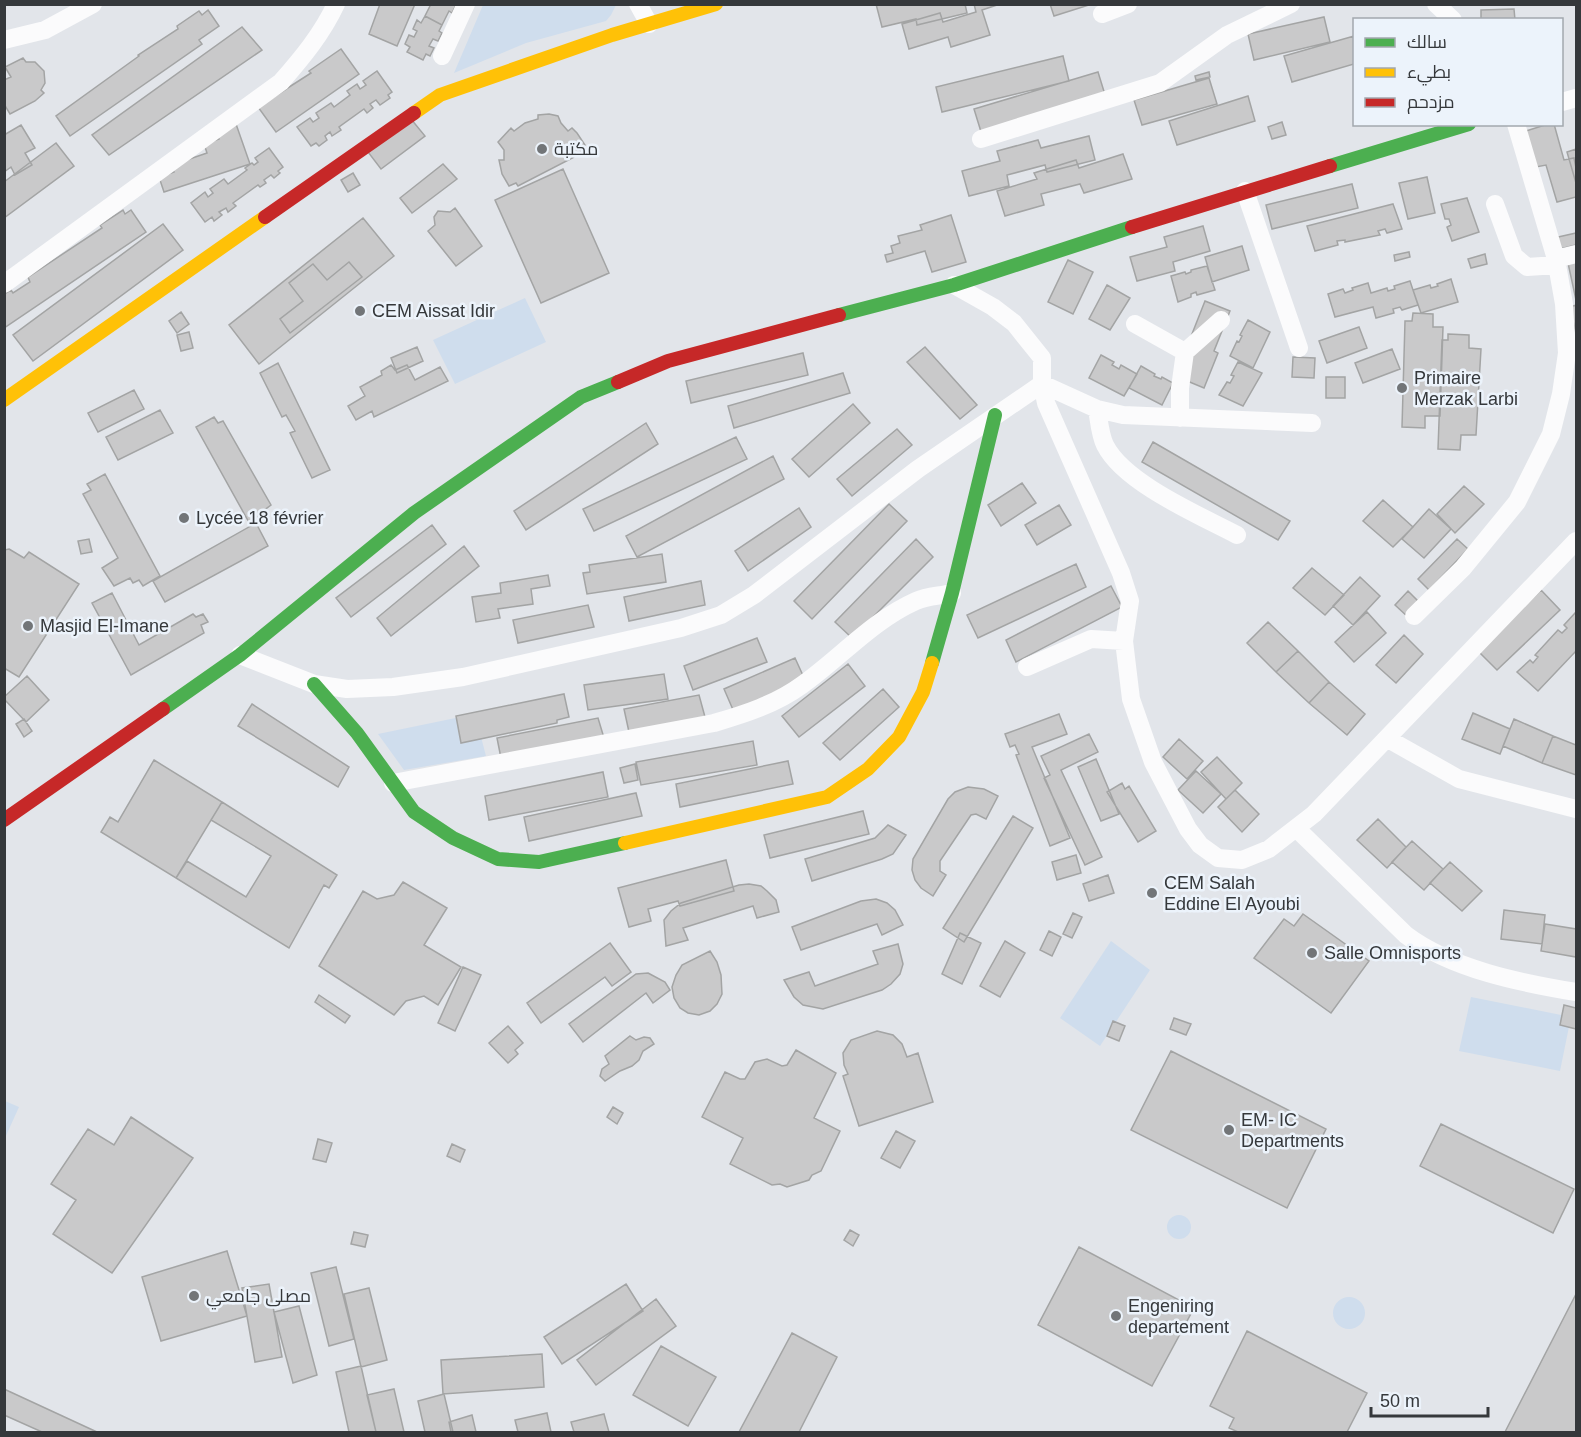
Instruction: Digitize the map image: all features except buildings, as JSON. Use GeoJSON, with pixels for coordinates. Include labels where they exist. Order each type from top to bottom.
{"type":"FeatureCollection","features":[{"type":"Feature","properties":{"kind":"street"},"geometry":{"type":"LineString","coordinates":[[4,40],[45,30],[93,4]]}},
{"type":"Feature","properties":{"kind":"street"},"geometry":{"type":"LineString","coordinates":[[4,284],[281,82],[328,23],[336,4]]}},
{"type":"Feature","properties":{"kind":"street"},"geometry":{"type":"LineString","coordinates":[[442,56],[466,4]]}},
{"type":"Feature","properties":{"kind":"street"},"geometry":{"type":"LineString","coordinates":[[638,4],[649,24]]}},
{"type":"Feature","properties":{"kind":"street"},"geometry":{"type":"LineString","coordinates":[[4,400],[440,95],[649,24],[670,11],[716,4]]}},
{"type":"Feature","properties":{"kind":"street"},"geometry":{"type":"LineString","coordinates":[[1102,14],[1128,4]]}},
{"type":"Feature","properties":{"kind":"street"},"geometry":{"type":"LineString","coordinates":[[981,139],[1160,83],[1227,35],[1291,4]]}},
{"type":"Feature","properties":{"kind":"street"},"geometry":{"type":"LineString","coordinates":[[1436,4],[1451,18]]}},
{"type":"Feature","properties":{"kind":"street"},"geometry":{"type":"LineString","coordinates":[[4,820],[240,655],[414,513],[581,397],[669,361],[954,285],[1245,191],[1461,126]]}},
{"type":"Feature","properties":{"kind":"street"},"geometry":{"type":"LineString","coordinates":[[1414,616],[1463,568],[1517,502],[1551,434],[1561,394],[1567,353],[1564,304],[1557,262],[1517,126]]}},
{"type":"Feature","properties":{"kind":"street"},"geometry":{"type":"LineString","coordinates":[[1245,191],[1299,348]]}},
{"type":"Feature","properties":{"kind":"street"},"geometry":{"type":"LineString","coordinates":[[1495,204],[1514,256],[1527,267],[1557,262],[1576,254]]}},
{"type":"Feature","properties":{"kind":"street"},"geometry":{"type":"LineString","coordinates":[[954,285],[993,307],[1014,323],[1042,358],[1042,384],[1046,403],[1121,573],[1130,601],[1124,641],[1131,699],[1153,762],[1188,829],[1200,845],[1218,858],[1242,860],[1269,849],[1314,814],[1388,740],[1576,541]]}},
{"type":"Feature","properties":{"kind":"street"},"geometry":{"type":"LineString","coordinates":[[1180,418],[1180,388],[1185,352],[1221,320]]}},
{"type":"Feature","properties":{"kind":"street"},"geometry":{"type":"LineString","coordinates":[[1135,324],[1185,352]]}},
{"type":"Feature","properties":{"kind":"street"},"geometry":{"type":"LineString","coordinates":[[1042,384],[1097,409],[1123,415],[1312,423]]}},
{"type":"Feature","properties":{"kind":"street"},"geometry":{"type":"LineString","coordinates":[[240,655],[314,684],[347,689],[382,687],[463,677],[681,628],[721,615],[754,595],[918,469],[1042,384]]}},
{"type":"Feature","properties":{"kind":"street"},"geometry":{"type":"LineString","coordinates":[[1097,409],[1104,444],[1117,464],[1136,480],[1237,536]]}},
{"type":"Feature","properties":{"kind":"street"},"geometry":{"type":"LineString","coordinates":[[314,684],[357,734],[414,812],[453,838],[498,859],[539,862],[827,796],[868,769],[899,737],[923,693],[952,593],[995,415]]}},
{"type":"Feature","properties":{"kind":"street"},"geometry":{"type":"LineString","coordinates":[[393,783],[714,723],[747,714],[801,686],[900,610],[918,600],[952,593]]}},
{"type":"Feature","properties":{"kind":"street"},"geometry":{"type":"LineString","coordinates":[[1027,667],[1091,639],[1124,641]]}},
{"type":"Feature","properties":{"kind":"street"},"geometry":{"type":"LineString","coordinates":[[1388,740],[1460,779],[1576,809]]}},
{"type":"Feature","properties":{"kind":"street"},"geometry":{"type":"LineString","coordinates":[[1297,829],[1406,935],[1421,946],[1439,955],[1485,971],[1537,986],[1576,992]]}},
{"type":"Feature","properties":{"kind":"shaded area"},"geometry":{"type":"Polygon","coordinates":[[[483,4],[616,5],[606,21],[526,43],[454,73],[483,4]]]}},
{"type":"Feature","properties":{"kind":"shaded area"},"geometry":{"type":"Polygon","coordinates":[[[525,298],[546,342],[455,384],[433,340],[525,298]]]}},
{"type":"Feature","properties":{"kind":"shaded area"},"geometry":{"type":"Polygon","coordinates":[[[475,714],[486,756],[404,770],[378,734],[475,714]]]}},
{"type":"Feature","properties":{"kind":"shaded area"},"geometry":{"type":"Polygon","coordinates":[[[1111,941],[1150,970],[1100,1046],[1060,1018],[1111,941]]]}},
{"type":"Feature","properties":{"kind":"shaded area"},"geometry":{"type":"Polygon","coordinates":[[[1471,997],[1571,1017],[1560,1071],[1459,1051],[1471,997]]]}},
{"type":"Feature","properties":{"kind":"shaded area"},"geometry":{"type":"Polygon","coordinates":[[[5,1101],[19,1107],[5,1138],[5,1101]]]}},
{"type":"Feature","properties":{"kind":"shaded area"},"geometry":{"type":"Polygon","coordinates":[[[1179,1215],[1188,1218],[1191,1227],[1188,1236],[1179,1239],[1170,1236],[1167,1227],[1170,1218],[1179,1215]]]}},
{"type":"Feature","properties":{"kind":"shaded area"},"geometry":{"type":"Polygon","coordinates":[[[1349,1297],[1360,1302],[1365,1313],[1360,1324],[1349,1329],[1338,1324],[1333,1313],[1338,1302],[1349,1297]]]}},
{"type":"Feature","properties":{"kind":"traffic: fast"},"geometry":{"type":"LineString","coordinates":[[1330,166],[1462,126]]}},
{"type":"Feature","properties":{"kind":"traffic: fast"},"geometry":{"type":"LineString","coordinates":[[839,315],[954,285],[1132,227]]}},
{"type":"Feature","properties":{"kind":"traffic: fast"},"geometry":{"type":"LineString","coordinates":[[163,709],[240,655],[414,513],[581,397],[618,382]]}},
{"type":"Feature","properties":{"kind":"traffic: fast"},"geometry":{"type":"LineString","coordinates":[[932,663],[952,593],[995,415]]}},
{"type":"Feature","properties":{"kind":"traffic: fast"},"geometry":{"type":"LineString","coordinates":[[314,684],[357,733],[414,812],[453,838],[498,859],[539,862],[625,843]]}},
{"type":"Feature","properties":{"kind":"traffic: slow"},"geometry":{"type":"LineString","coordinates":[[414,113],[440,95],[612,35],[716,4]]}},
{"type":"Feature","properties":{"kind":"traffic: slow"},"geometry":{"type":"LineString","coordinates":[[4,400],[265,217]]}},
{"type":"Feature","properties":{"kind":"traffic: slow"},"geometry":{"type":"LineString","coordinates":[[625,843],[827,797],[868,769],[899,737],[923,692],[932,663]]}},
{"type":"Feature","properties":{"kind":"traffic: jam"},"geometry":{"type":"LineString","coordinates":[[265,217],[414,113]]}},
{"type":"Feature","properties":{"kind":"traffic: jam"},"geometry":{"type":"LineString","coordinates":[[1132,227],[1330,166]]}},
{"type":"Feature","properties":{"kind":"traffic: jam"},"geometry":{"type":"LineString","coordinates":[[618,382],[668,361],[839,315]]}},
{"type":"Feature","properties":{"kind":"traffic: jam"},"geometry":{"type":"LineString","coordinates":[[4,820],[163,709]]}},
{"type":"Feature","properties":{"kind":"place","name":"مكتبة"},"geometry":{"type":"Point","coordinates":[542,149]}},
{"type":"Feature","properties":{"kind":"place","name":"CEM Aissat Idir"},"geometry":{"type":"Point","coordinates":[360,311]}},
{"type":"Feature","properties":{"kind":"place","name":"Primaire Merzak Larbi"},"geometry":{"type":"Point","coordinates":[1402,388]}},
{"type":"Feature","properties":{"kind":"place","name":"Lycée 18 février"},"geometry":{"type":"Point","coordinates":[184,518]}},
{"type":"Feature","properties":{"kind":"place","name":"Masjid El-Imane"},"geometry":{"type":"Point","coordinates":[28,626]}},
{"type":"Feature","properties":{"kind":"place","name":"CEM Salah Eddine El Ayoubi"},"geometry":{"type":"Point","coordinates":[1152,893]}},
{"type":"Feature","properties":{"kind":"place","name":"Salle Omnisports"},"geometry":{"type":"Point","coordinates":[1312,953]}},
{"type":"Feature","properties":{"kind":"place","name":"EM- IC Departments"},"geometry":{"type":"Point","coordinates":[1229,1130]}},
{"type":"Feature","properties":{"kind":"place","name":"مصلى جامعي"},"geometry":{"type":"Point","coordinates":[194,1296]}},
{"type":"Feature","properties":{"kind":"place","name":"Engeniring departement"},"geometry":{"type":"Point","coordinates":[1116,1316]}}]}
